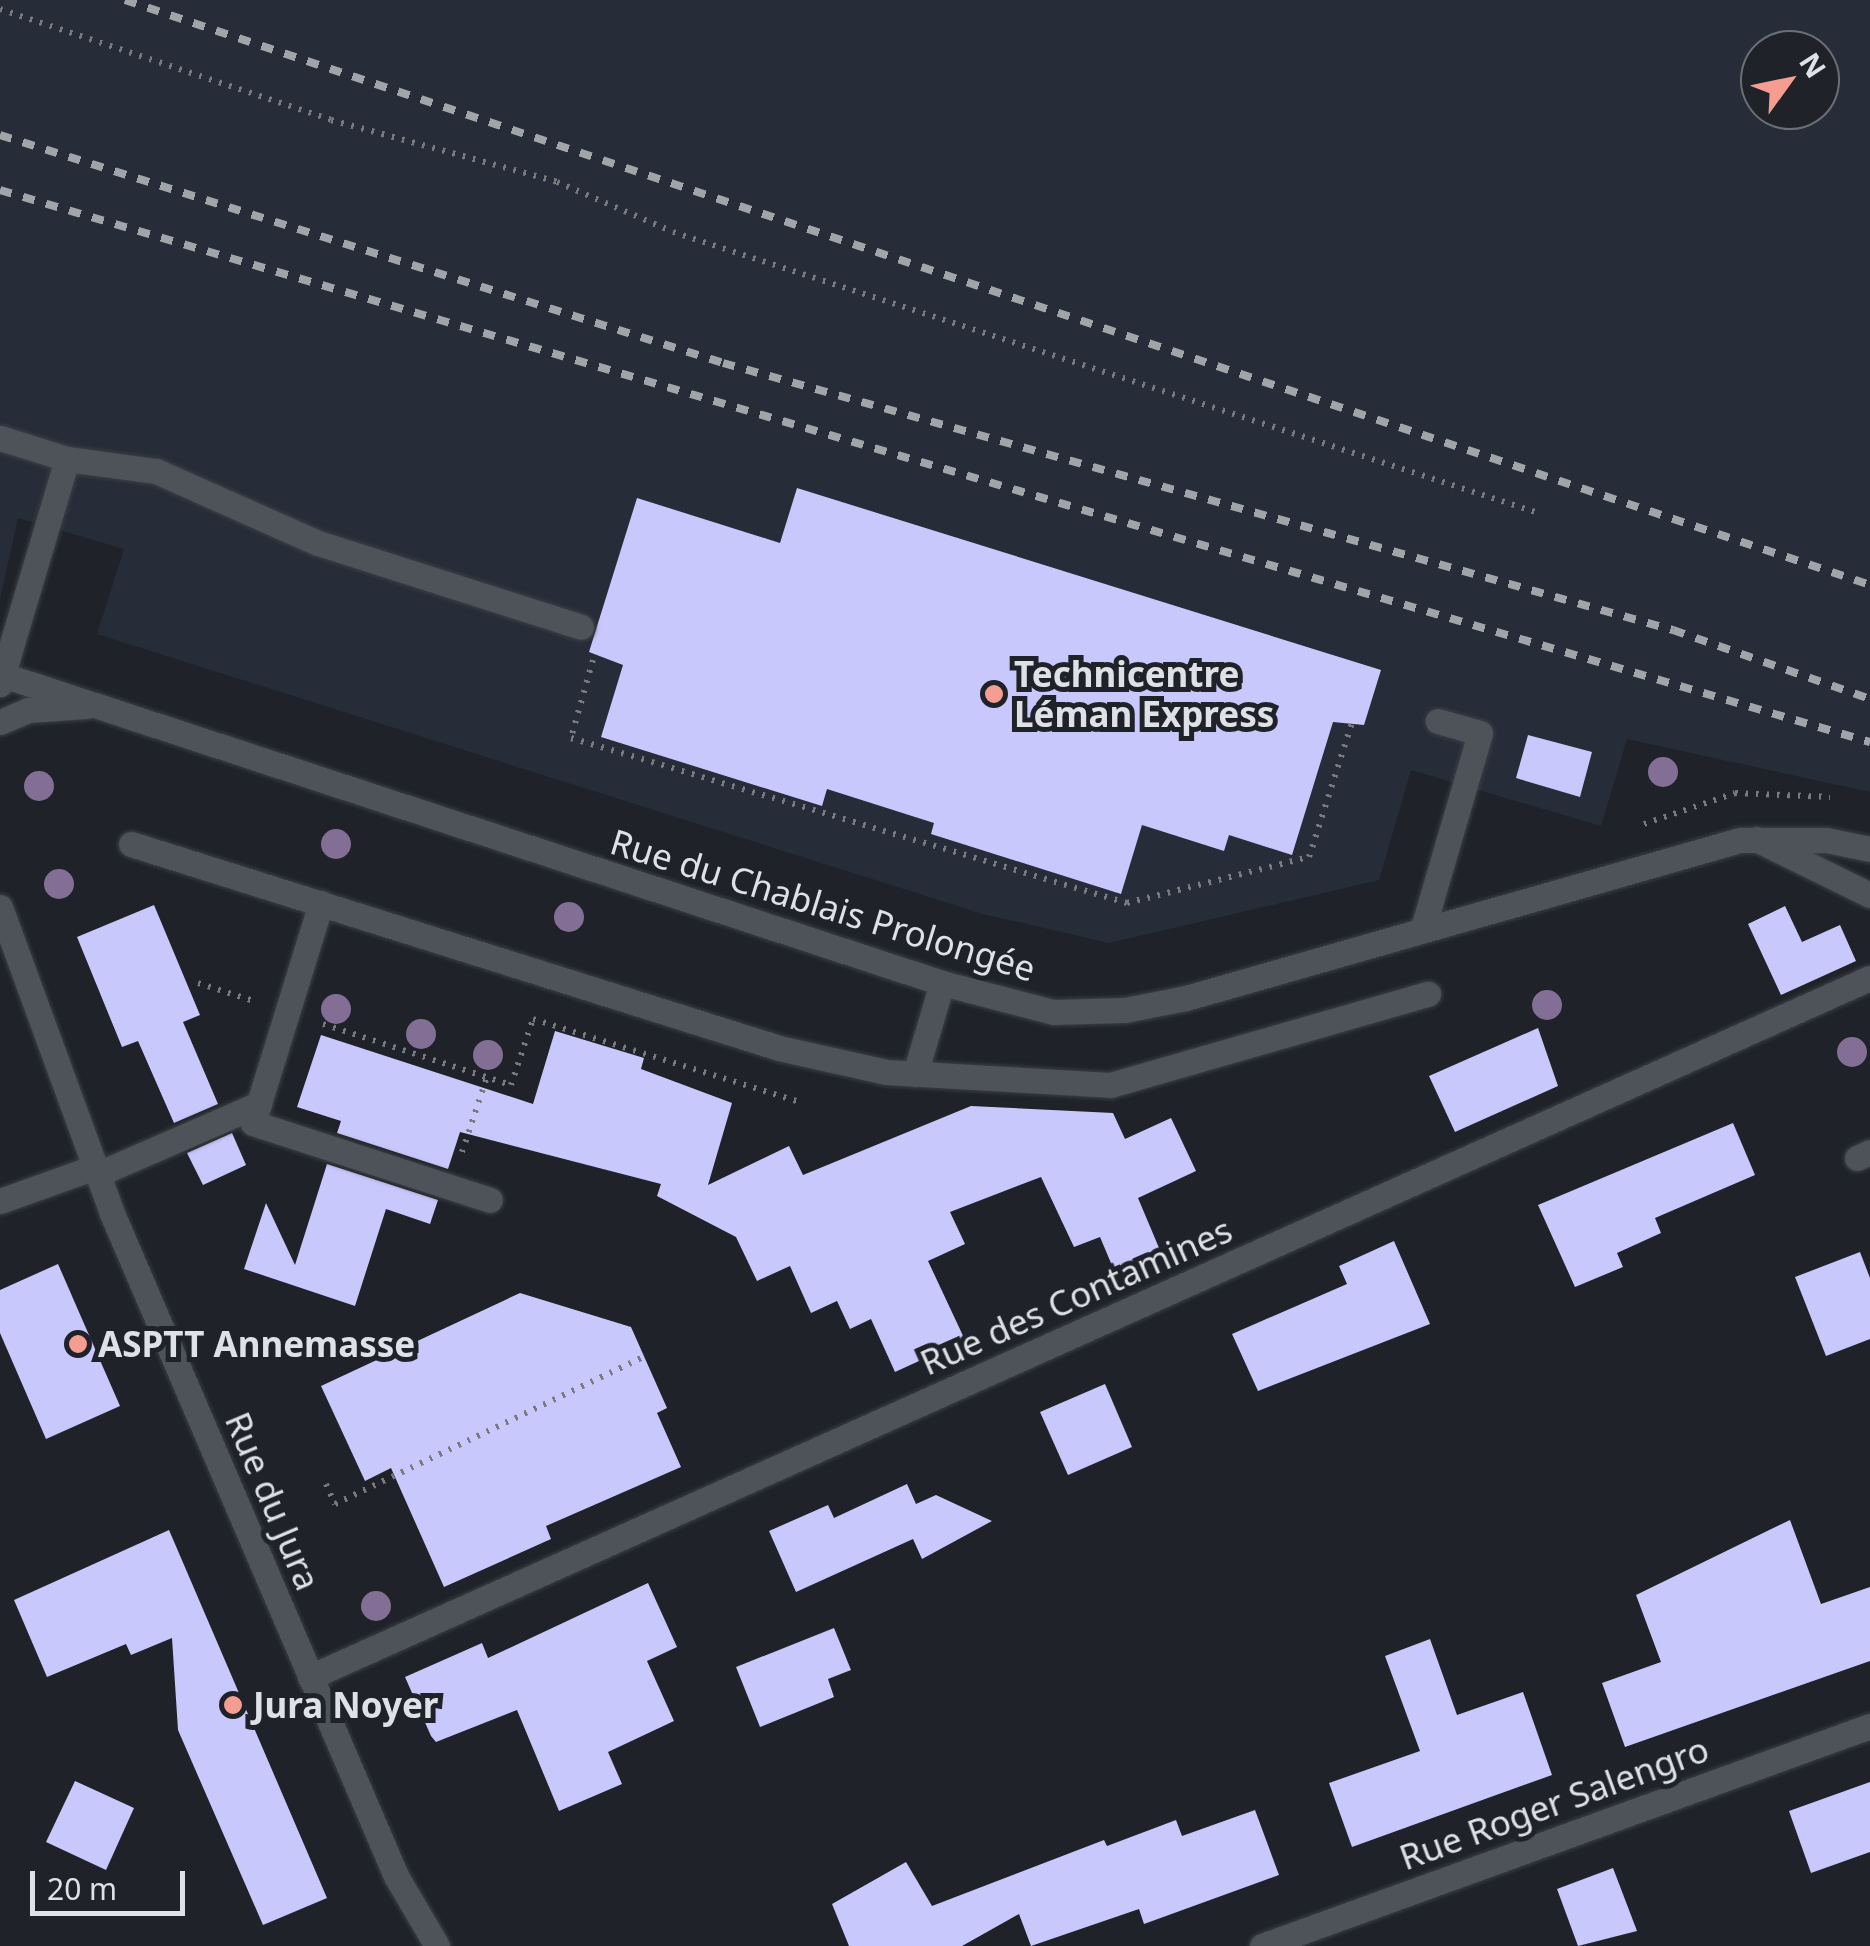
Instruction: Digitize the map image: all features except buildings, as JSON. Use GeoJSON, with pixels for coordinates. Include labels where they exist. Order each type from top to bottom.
{"type":"FeatureCollection","features":[{"type":"Feature","properties":{"kind":"street"},"geometry":{"type":"LineString","coordinates":[[0,438],[66,459],[156,470],[318,543],[581,627]]}},
{"type":"Feature","properties":{"kind":"street"},"geometry":{"type":"LineString","coordinates":[[1,678],[66,459]]}},
{"type":"Feature","properties":{"kind":"street","name":"Rue du Chablais Prolongée"},"geometry":{"type":"LineString","coordinates":[[1,678],[942,983],[1054,1012],[1125,1010],[1704,847],[1756,839],[1870,849]]}},
{"type":"Feature","properties":{"kind":"street"},"geometry":{"type":"LineString","coordinates":[[0,722],[28,710],[95,706]]}},
{"type":"Feature","properties":{"kind":"street"},"geometry":{"type":"LineString","coordinates":[[1424,928],[1480,733],[1438,721]]}},
{"type":"Feature","properties":{"kind":"street"},"geometry":{"type":"LineString","coordinates":[[1756,839],[1870,896]]}},
{"type":"Feature","properties":{"kind":"street"},"geometry":{"type":"LineString","coordinates":[[131,844],[779,1048],[915,1074],[1110,1085],[1428,994]]}},
{"type":"Feature","properties":{"kind":"street"},"geometry":{"type":"LineString","coordinates":[[321,904],[253,1123],[490,1200]]}},
{"type":"Feature","properties":{"kind":"street","name":"Rue du Jura"},"geometry":{"type":"LineString","coordinates":[[0,907],[96,1171],[396,1876],[437,1946]]}},
{"type":"Feature","properties":{"kind":"street","name":"Rue des Contamines"},"geometry":{"type":"LineString","coordinates":[[310,1677],[1870,978]]}},
{"type":"Feature","properties":{"kind":"street"},"geometry":{"type":"LineString","coordinates":[[915,1074],[942,983]]}},
{"type":"Feature","properties":{"kind":"street"},"geometry":{"type":"LineString","coordinates":[[0,1201],[96,1171],[259,1104]]}},
{"type":"Feature","properties":{"kind":"street","name":"Rue Roger Salengro"},"geometry":{"type":"LineString","coordinates":[[1262,1946],[1870,1726]]}},
{"type":"Feature","properties":{"kind":"path"},"geometry":{"type":"LineString","coordinates":[[0,8],[331,120],[557,182],[674,232],[1539,513]]}},
{"type":"Feature","properties":{"kind":"path"},"geometry":{"type":"LineString","coordinates":[[595,654],[571,738],[1127,903],[1310,857],[1352,722]]}},
{"type":"Feature","properties":{"kind":"path"},"geometry":{"type":"LineString","coordinates":[[198,982],[511,1085],[533,1018],[803,1104]]}},
{"type":"Feature","properties":{"kind":"path"},"geometry":{"type":"LineString","coordinates":[[450,1187],[487,1078]]}},
{"type":"Feature","properties":{"kind":"path"},"geometry":{"type":"LineString","coordinates":[[326,1484],[336,1504],[643,1357]]}},
{"type":"Feature","properties":{"kind":"shaded area"},"geometry":{"type":"Polygon","coordinates":[[[0,0],[1870,0],[1870,792],[1627,739],[1601,826],[1411,770],[1379,880],[1109,943],[983,914],[97,634],[124,549],[18,518],[0,599],[0,0]]]}},
{"type":"Feature","properties":{"kind":"railway"},"geometry":{"type":"LineString","coordinates":[[125,0],[1870,585]]}},
{"type":"Feature","properties":{"kind":"railway"},"geometry":{"type":"LineString","coordinates":[[0,135],[723,363],[1673,630],[1870,699]]}},
{"type":"Feature","properties":{"kind":"railway"},"geometry":{"type":"LineString","coordinates":[[0,190],[1870,742]]}},
{"type":"Feature","properties":{"kind":"place","name":"Technicentre Léman Express"},"geometry":{"type":"Point","coordinates":[994,694]}},
{"type":"Feature","properties":{"kind":"place","name":"ASPTT Annemasse"},"geometry":{"type":"Point","coordinates":[78,1344]}},
{"type":"Feature","properties":{"kind":"place","name":"Jura Noyer"},"geometry":{"type":"Point","coordinates":[233,1705]}}]}
